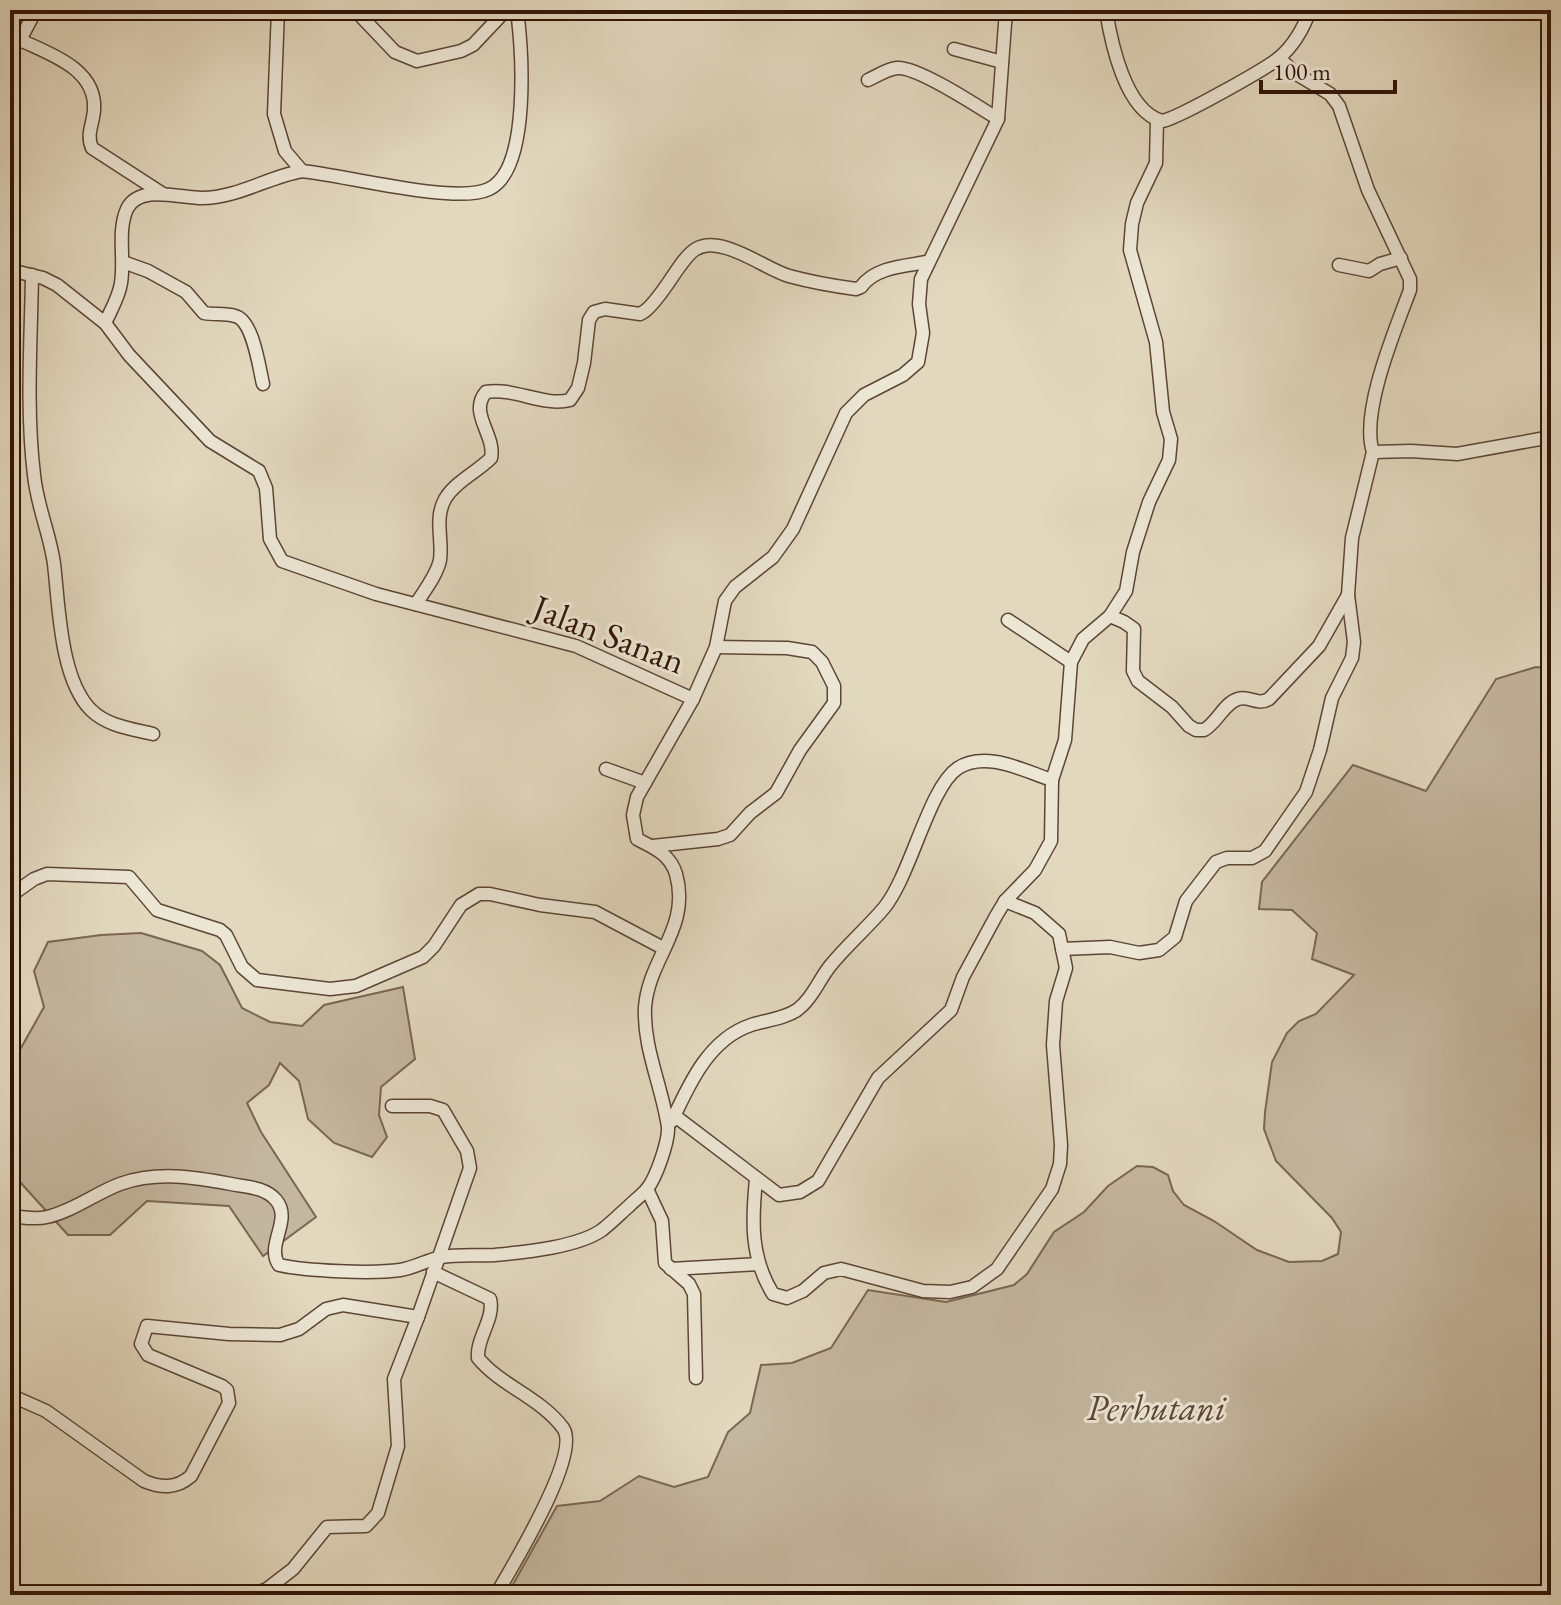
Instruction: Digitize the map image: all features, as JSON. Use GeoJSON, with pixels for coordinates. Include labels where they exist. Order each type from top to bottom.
{"type":"FeatureCollection","features":[{"type":"Feature","properties":{"kind":"street"},"geometry":{"type":"LineString","coordinates":[[36,10],[15,44],[71,64],[91,92],[94,103],[88,139],[92,148],[164,195]]}},
{"type":"Feature","properties":{"kind":"street"},"geometry":{"type":"LineString","coordinates":[[278,10],[274,114],[285,151],[302,171]]}},
{"type":"Feature","properties":{"kind":"street"},"geometry":{"type":"LineString","coordinates":[[355,10],[395,52],[405,58],[425,61],[473,45],[506,10]]}},
{"type":"Feature","properties":{"kind":"street"},"geometry":{"type":"LineString","coordinates":[[105,323],[118,296],[127,209],[138,198],[164,195],[215,198],[302,171],[452,193],[488,190],[500,181],[513,154],[521,94],[521,42],[517,10]]}},
{"type":"Feature","properties":{"kind":"street"},"geometry":{"type":"LineString","coordinates":[[693,699],[716,647],[725,601],[735,587],[773,557],[793,529],[846,413],[864,395],[903,375],[918,362],[923,333],[919,290],[927,262],[998,119],[1006,10]]}},
{"type":"Feature","properties":{"kind":"street"},"geometry":{"type":"LineString","coordinates":[[675,1116],[779,1195],[800,1192],[818,1181],[878,1078],[951,1010],[963,977],[1005,901],[1035,870],[1051,841],[1052,780],[1065,740],[1071,662],[1083,639],[1110,616],[1126,591],[1133,552],[1171,448],[1163,412],[1156,342],[1130,250],[1137,203],[1156,163],[1157,120],[1135,99],[1124,80],[1106,10]]}},
{"type":"Feature","properties":{"kind":"street"},"geometry":{"type":"LineString","coordinates":[[1157,120],[1172,118],[1279,58],[1298,34],[1310,10]]}},
{"type":"Feature","properties":{"kind":"street"},"geometry":{"type":"LineString","coordinates":[[954,49],[1002,62]]}},
{"type":"Feature","properties":{"kind":"street"},"geometry":{"type":"LineString","coordinates":[[1062,949],[1110,947],[1139,953],[1159,950],[1175,937],[1186,901],[1216,862],[1227,858],[1252,858],[1265,851],[1306,792],[1317,764],[1332,698],[1352,658],[1354,642],[1348,595],[1352,538],[1373,452],[1369,440],[1370,413],[1410,285],[1401,258],[1368,190],[1339,106],[1330,94],[1295,73],[1279,58]]}},
{"type":"Feature","properties":{"kind":"street"},"geometry":{"type":"LineString","coordinates":[[868,80],[892,69],[907,69],[969,100],[998,119]]}},
{"type":"Feature","properties":{"kind":"street"},"geometry":{"type":"LineString","coordinates":[[416,604],[441,558],[439,518],[444,501],[452,490],[491,458],[492,447],[480,411],[481,397],[486,392],[506,391],[558,402],[570,400],[578,388],[589,320],[594,312],[605,309],[630,314],[645,311],[670,284],[692,251],[700,246],[724,247],[786,275],[856,289],[868,278],[889,269],[927,262]]}},
{"type":"Feature","properties":{"kind":"street"},"geometry":{"type":"LineString","coordinates":[[1339,265],[1369,271],[1401,258]]}},
{"type":"Feature","properties":{"kind":"street"},"geometry":{"type":"LineString","coordinates":[[123,262],[148,271],[186,292],[204,313],[233,315],[242,319],[251,335],[263,384]]}},
{"type":"Feature","properties":{"kind":"street","name":"Jalan Sanan"},"geometry":{"type":"LineString","coordinates":[[10,270],[57,285],[105,323],[129,355],[210,441],[259,471],[266,488],[270,539],[282,561],[376,594],[576,646],[693,699],[633,806],[637,839],[653,846],[666,857],[675,873],[679,901],[678,921],[663,948],[649,987],[646,1022],[646,1036],[668,1130],[662,1157],[647,1189],[602,1230],[591,1236],[538,1249],[495,1255],[439,1257],[401,1270],[375,1271],[279,1265],[275,1251],[282,1210],[278,1202],[269,1193],[218,1182],[166,1175],[120,1184],[50,1216],[36,1219],[10,1216]]}},
{"type":"Feature","properties":{"kind":"street"},"geometry":{"type":"LineString","coordinates":[[32,275],[30,415],[33,475],[52,553],[72,675],[91,710],[119,726],[153,734]]}},
{"type":"Feature","properties":{"kind":"street"},"geometry":{"type":"LineString","coordinates":[[1373,452],[1457,454],[1551,437]]}},
{"type":"Feature","properties":{"kind":"street"},"geometry":{"type":"LineString","coordinates":[[1110,616],[1134,629],[1133,671],[1138,681],[1172,707],[1189,726],[1204,730],[1234,700],[1242,698],[1259,703],[1269,699],[1319,646],[1348,595]]}},
{"type":"Feature","properties":{"kind":"street"},"geometry":{"type":"LineString","coordinates":[[1008,620],[1071,662]]}},
{"type":"Feature","properties":{"kind":"street"},"geometry":{"type":"LineString","coordinates":[[653,846],[730,835],[784,783],[800,750],[834,703],[834,686],[822,662],[812,652],[787,648],[716,647]]}},
{"type":"Feature","properties":{"kind":"street"},"geometry":{"type":"LineString","coordinates":[[668,1130],[714,1048],[748,1026],[796,1011],[806,1002],[829,968],[887,905],[907,869],[933,806],[956,769],[967,764],[992,761],[1052,780]]}},
{"type":"Feature","properties":{"kind":"street"},"geometry":{"type":"LineString","coordinates":[[606,769],[645,783]]}},
{"type":"Feature","properties":{"kind":"street"},"geometry":{"type":"LineString","coordinates":[[10,896],[47,874],[129,877],[157,910],[220,930],[226,935],[242,967],[257,980],[317,988],[356,986],[413,963],[434,946],[461,905],[479,894],[595,912],[663,948]]}},
{"type":"Feature","properties":{"kind":"street"},"geometry":{"type":"LineString","coordinates":[[756,1179],[751,1227],[759,1264],[773,1294],[787,1298],[803,1291],[831,1271],[849,1271],[923,1291],[950,1292],[972,1287],[997,1269],[1052,1189],[1060,1164],[1053,1045],[1056,1001],[1066,968],[1059,934],[1035,913],[1005,901]]}},
{"type":"Feature","properties":{"kind":"street"},"geometry":{"type":"LineString","coordinates":[[252,1595],[267,1589],[293,1569],[327,1527],[366,1526],[378,1513],[398,1446],[394,1379],[468,1177],[467,1151],[443,1110],[430,1106],[392,1106]]}},
{"type":"Feature","properties":{"kind":"street"},"geometry":{"type":"LineString","coordinates":[[647,1189],[662,1221],[665,1263],[689,1284],[694,1294],[696,1378]]}},
{"type":"Feature","properties":{"kind":"street"},"geometry":{"type":"LineString","coordinates":[[671,1269],[759,1264]]}},
{"type":"Feature","properties":{"kind":"street"},"geometry":{"type":"LineString","coordinates":[[433,1272],[490,1299],[491,1311],[479,1345],[478,1358],[536,1401],[567,1436],[563,1459],[547,1501],[496,1595]]}},
{"type":"Feature","properties":{"kind":"street"},"geometry":{"type":"LineString","coordinates":[[10,1395],[46,1411],[144,1481],[156,1486],[172,1486],[183,1483],[191,1476],[230,1396],[222,1386],[148,1355],[141,1344],[147,1326],[229,1334],[280,1335],[299,1329],[326,1309],[343,1305],[418,1317]]}},
{"type":"Feature","properties":{"kind":"green space","name":"Perhutani"},"geometry":{"type":"Polygon","coordinates":[[[1536,667],[1551,669],[1551,1595],[507,1595],[557,1506],[600,1501],[639,1476],[674,1487],[708,1477],[728,1432],[750,1413],[761,1365],[792,1363],[831,1348],[868,1290],[946,1302],[1014,1285],[1027,1274],[1054,1232],[1084,1212],[1108,1186],[1137,1166],[1153,1167],[1168,1175],[1173,1191],[1184,1205],[1257,1250],[1289,1262],[1322,1261],[1338,1254],[1341,1232],[1332,1218],[1276,1161],[1264,1129],[1272,1062],[1287,1033],[1299,1021],[1316,1014],[1354,975],[1312,959],[1317,933],[1292,910],[1259,909],[1262,882],[1353,765],[1426,791],[1496,679],[1536,667]]]}},
{"type":"Feature","properties":{"kind":"green space"},"geometry":{"type":"Polygon","coordinates":[[[141,933],[202,951],[220,965],[242,1008],[270,1022],[302,1026],[324,1005],[403,987],[415,1059],[381,1087],[379,1115],[387,1137],[372,1157],[334,1143],[308,1119],[299,1081],[280,1063],[269,1085],[247,1103],[261,1132],[316,1217],[263,1256],[229,1206],[147,1201],[110,1235],[68,1235],[10,1171],[10,1046],[21,1048],[44,1007],[34,971],[48,942],[141,933]]]}}]}
